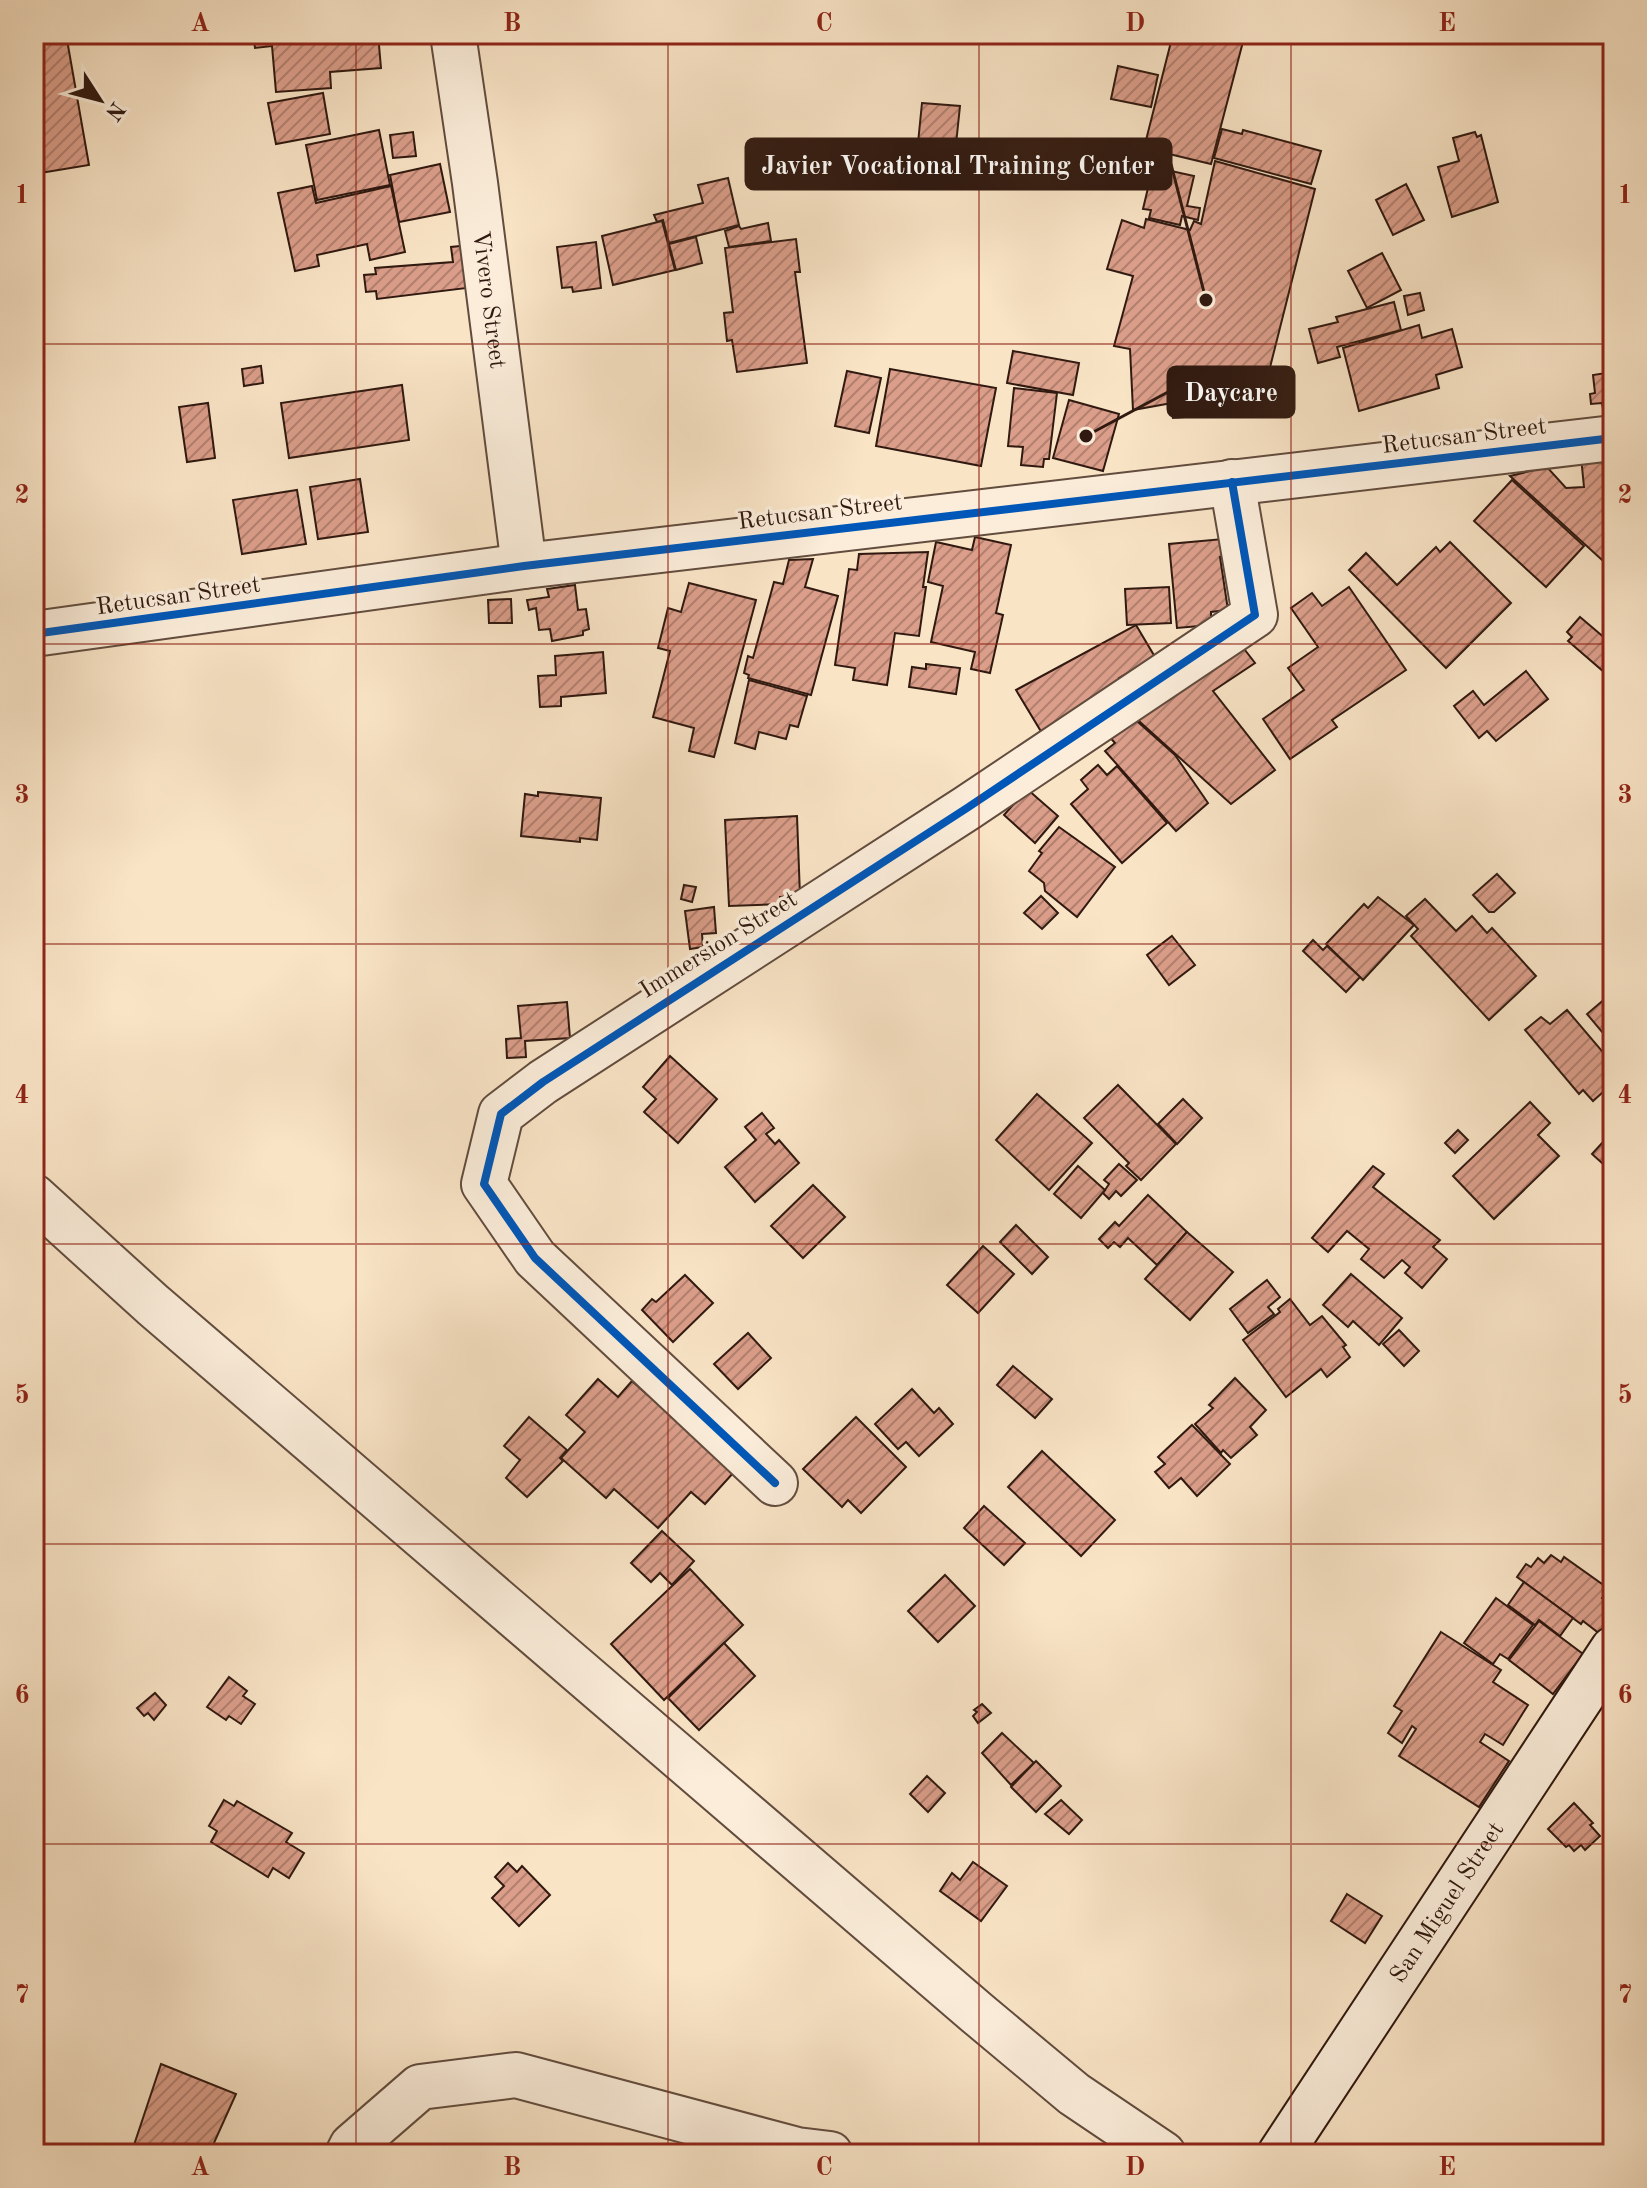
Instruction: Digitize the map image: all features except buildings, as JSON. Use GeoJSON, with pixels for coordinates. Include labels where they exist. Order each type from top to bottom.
{"type":"FeatureCollection","features":[{"type":"Feature","properties":{"kind":"street","name":"Vivero Street"},"geometry":{"type":"LineString","coordinates":[[453,34],[524,566]]}},
{"type":"Feature","properties":{"kind":"street","name":"Retucsan Street"},"geometry":{"type":"LineString","coordinates":[[34,634],[524,566],[1613,438]]}},
{"type":"Feature","properties":{"kind":"street","name":"Immersion Street"},"geometry":{"type":"LineString","coordinates":[[775,1483],[535,1258],[484,1184],[501,1114],[643,1015],[955,816],[1255,615],[1232,482]]}},
{"type":"Feature","properties":{"kind":"street"},"geometry":{"type":"LineString","coordinates":[[34,1197],[177,1325],[1001,2033],[1074,2094],[1163,2154]]}},
{"type":"Feature","properties":{"kind":"street","name":"San Miguel Street"},"geometry":{"type":"LineString","coordinates":[[1280,2154],[1613,1649]]}},
{"type":"Feature","properties":{"kind":"street"},"geometry":{"type":"LineString","coordinates":[[348,2154],[352,2146],[420,2087],[516,2075],[797,2150],[830,2154]]}},
{"type":"Feature","properties":{"kind":"cycle path"},"geometry":{"type":"LineString","coordinates":[[34,634],[524,566],[1613,438]]}},
{"type":"Feature","properties":{"kind":"cycle path"},"geometry":{"type":"LineString","coordinates":[[775,1483],[535,1258],[484,1184],[501,1114],[543,1082],[967,808],[1255,615],[1232,482]]}},
{"type":"Feature","properties":{"kind":"place","name":"Javier Vocational Training Center"},"geometry":{"type":"Point","coordinates":[1206,300]}},
{"type":"Feature","properties":{"kind":"place","name":"Daycare"},"geometry":{"type":"Point","coordinates":[1086,436]}}]}
